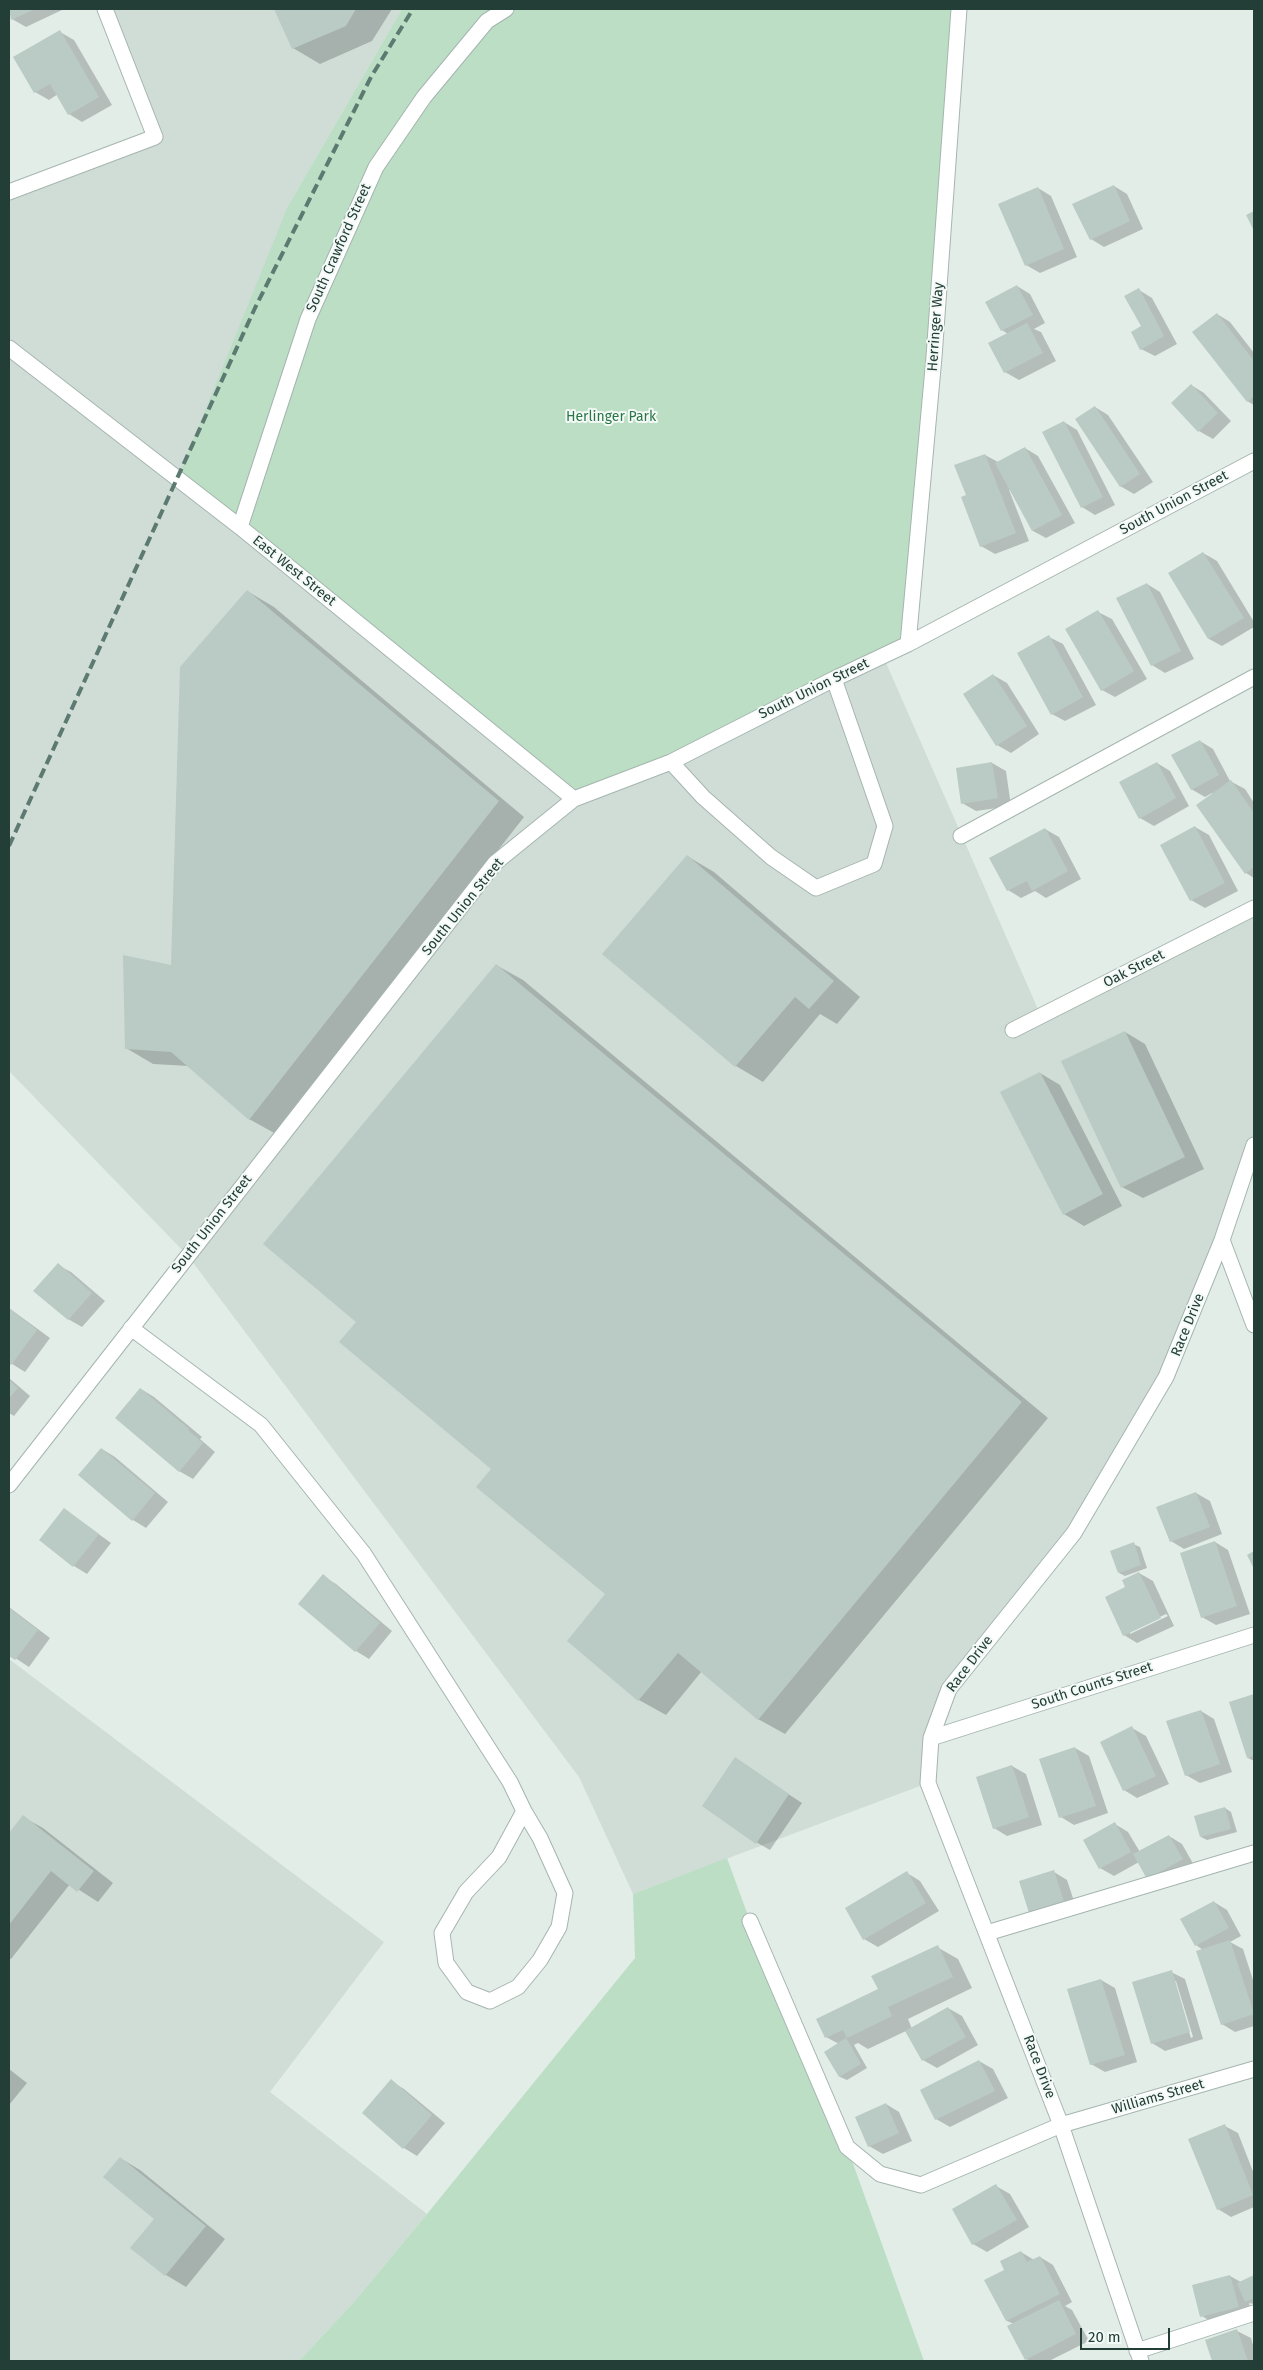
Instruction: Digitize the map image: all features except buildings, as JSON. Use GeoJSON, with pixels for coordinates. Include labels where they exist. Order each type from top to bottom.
{"type":"FeatureCollection","features":[{"type":"Feature","properties":{"kind":"street"},"geometry":{"type":"LineString","coordinates":[[9,192],[155,137],[105,9]]}},
{"type":"Feature","properties":{"kind":"street","name":"South Crawford Street"},"geometry":{"type":"LineString","coordinates":[[240,527],[308,319],[376,167],[424,96],[487,21],[506,9]]}},
{"type":"Feature","properties":{"kind":"street","name":"Herringer Way"},"geometry":{"type":"LineString","coordinates":[[908,644],[934,357],[959,9]]}},
{"type":"Feature","properties":{"kind":"street","name":"East West Street"},"geometry":{"type":"LineString","coordinates":[[9,348],[240,527],[574,799]]}},
{"type":"Feature","properties":{"kind":"street","name":"South Union Street"},"geometry":{"type":"LineString","coordinates":[[9,1485],[495,863],[574,799],[671,762],[834,679],[908,644],[1254,461]]}},
{"type":"Feature","properties":{"kind":"street"},"geometry":{"type":"LineString","coordinates":[[961,836],[1254,677]]}},
{"type":"Feature","properties":{"kind":"street"},"geometry":{"type":"LineString","coordinates":[[671,762],[703,797],[771,857],[816,888],[874,864],[885,826],[834,679]]}},
{"type":"Feature","properties":{"kind":"street","name":"Oak Street"},"geometry":{"type":"LineString","coordinates":[[1013,1030],[1254,908]]}},
{"type":"Feature","properties":{"kind":"street","name":"Race Drive"},"geometry":{"type":"LineString","coordinates":[[1139,2356],[1061,2125],[928,1783],[931,1738],[949,1689],[1074,1533],[1166,1377],[1222,1240],[1254,1145]]}},
{"type":"Feature","properties":{"kind":"street"},"geometry":{"type":"LineString","coordinates":[[1222,1240],[1254,1325]]}},
{"type":"Feature","properties":{"kind":"street"},"geometry":{"type":"LineString","coordinates":[[131,1328],[261,1425],[364,1554],[510,1782],[540,1838],[565,1893],[559,1927],[540,1960],[518,1987],[490,2001],[467,1992],[446,1963],[442,1933],[466,1892],[499,1857],[524,1811]]}},
{"type":"Feature","properties":{"kind":"street","name":"South Counts Street"},"geometry":{"type":"LineString","coordinates":[[931,1738],[1254,1635]]}},
{"type":"Feature","properties":{"kind":"street"},"geometry":{"type":"LineString","coordinates":[[987,1933],[1254,1853]]}},
{"type":"Feature","properties":{"kind":"street","name":"Williams Street"},"geometry":{"type":"LineString","coordinates":[[750,1921],[847,2147],[880,2174],[920,2185],[1061,2125],[1254,2069]]}},
{"type":"Feature","properties":{"kind":"street"},"geometry":{"type":"LineString","coordinates":[[1139,2356],[1254,2313]]}},
{"type":"Feature","properties":{"kind":"shaded area"},"geometry":{"type":"Polygon","coordinates":[[[105,9],[402,9],[288,206],[883,656],[1041,1016],[1254,908],[1254,1145],[1166,1377],[1074,1533],[949,1689],[928,1783],[633,1894],[579,1777],[188,1256],[9,1071],[9,192],[155,137],[105,9]]]}},
{"type":"Feature","properties":{"kind":"shaded area"},"geometry":{"type":"Polygon","coordinates":[[[9,1659],[384,1942],[270,2092],[427,2214],[354,2302],[299,2361],[9,2361],[9,1659]]]}},
{"type":"Feature","properties":{"kind":"green space","name":"Herlinger Park"},"geometry":{"type":"Polygon","coordinates":[[[402,9],[959,9],[908,644],[574,799],[177,480],[288,206],[402,9]]]}},
{"type":"Feature","properties":{"kind":"green space"},"geometry":{"type":"Polygon","coordinates":[[[727,1858],[750,1921],[847,2147],[924,2361],[299,2361],[354,2302],[635,1958],[633,1894],[727,1858]]]}},
{"type":"Feature","properties":{"kind":"railway"},"geometry":{"type":"LineString","coordinates":[[9,846],[255,308],[371,77],[413,9]]}}]}
